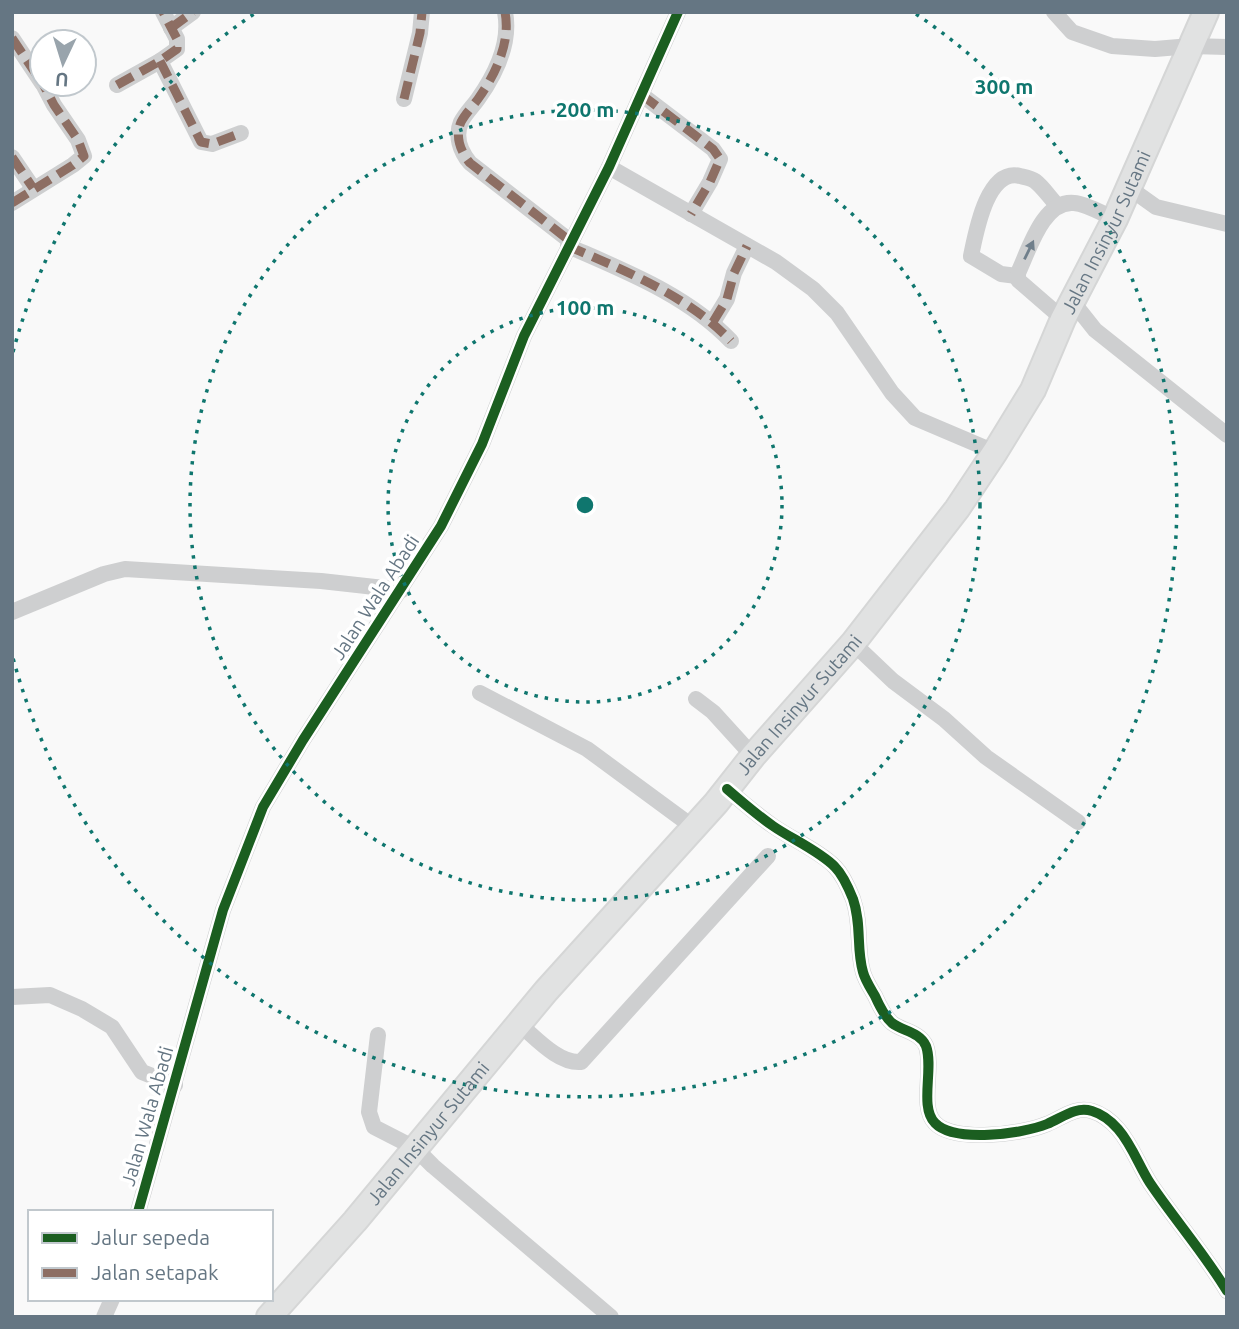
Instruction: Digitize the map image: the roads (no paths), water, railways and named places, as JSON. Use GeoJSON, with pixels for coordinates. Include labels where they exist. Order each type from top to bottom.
{"type":"FeatureCollection","features":[{"type":"Feature","properties":{"kind":"highway","name":"Jalan Insinyur Sutami"},"geometry":{"type":"LineString","coordinates":[[269,1317],[355,1221],[518,1023],[853,643],[949,519],[1033,390],[1068,310],[1115,219],[1206,12]]}},
{"type":"Feature","properties":{"kind":"street"},"geometry":{"type":"LineString","coordinates":[[117,85],[177,49],[177,39],[163,12]]}},
{"type":"Feature","properties":{"kind":"street"},"geometry":{"type":"LineString","coordinates":[[171,28],[193,12]]}},
{"type":"Feature","properties":{"kind":"street"},"geometry":{"type":"LineString","coordinates":[[404,99],[420,33],[422,12]]}},
{"type":"Feature","properties":{"kind":"street"},"geometry":{"type":"LineString","coordinates":[[505,12],[507,21],[502,55],[489,83],[461,121],[459,144],[462,153],[470,163],[569,244],[680,300],[713,321],[731,341]]}},
{"type":"Feature","properties":{"kind":"street"},"geometry":{"type":"LineString","coordinates":[[1054,12],[1072,32],[1112,46],[1156,49],[1227,47]]}},
{"type":"Feature","properties":{"kind":"street","name":"Jalan Wala Abadi"},"geometry":{"type":"LineString","coordinates":[[139,1210],[223,910],[263,807],[303,740],[442,526],[482,443],[524,336],[642,95],[674,14]]}},
{"type":"Feature","properties":{"kind":"street"},"geometry":{"type":"LineString","coordinates":[[12,38],[28,61]]}},
{"type":"Feature","properties":{"kind":"street"},"geometry":{"type":"LineString","coordinates":[[160,61],[201,142],[212,144],[241,132]]}},
{"type":"Feature","properties":{"kind":"street"},"geometry":{"type":"LineString","coordinates":[[642,95],[713,149],[720,159],[691,214]]}},
{"type":"Feature","properties":{"kind":"street"},"geometry":{"type":"LineString","coordinates":[[12,203],[73,165],[85,154],[52,98]]}},
{"type":"Feature","properties":{"kind":"street"},"geometry":{"type":"LineString","coordinates":[[12,157],[33,188]]}},
{"type":"Feature","properties":{"kind":"street"},"geometry":{"type":"LineString","coordinates":[[609,167],[776,262],[813,289],[837,313],[892,393],[915,418],[995,452]]}},
{"type":"Feature","properties":{"kind":"street"},"geometry":{"type":"LineString","coordinates":[[1057,205],[1034,180],[1007,175],[994,184],[976,232],[971,256],[975,261],[1001,274],[1017,276],[1023,285],[1068,310],[1227,435]]}},
{"type":"Feature","properties":{"kind":"street"},"geometry":{"type":"LineString","coordinates":[[1128,187],[1156,207],[1227,224]]}},
{"type":"Feature","properties":{"kind":"street"},"geometry":{"type":"LineString","coordinates":[[1017,276],[1043,221],[1057,205],[1076,203],[1115,219]]}},
{"type":"Feature","properties":{"kind":"street"},"geometry":{"type":"LineString","coordinates":[[713,321],[727,299],[734,273],[747,246]]}},
{"type":"Feature","properties":{"kind":"street"},"geometry":{"type":"LineString","coordinates":[[12,612],[104,573],[125,569],[320,580],[402,590]]}},
{"type":"Feature","properties":{"kind":"street"},"geometry":{"type":"LineString","coordinates":[[853,643],[893,681],[944,719],[986,757],[1078,822]]}},
{"type":"Feature","properties":{"kind":"street"},"geometry":{"type":"LineString","coordinates":[[480,693],[587,750],[693,827]]}},
{"type":"Feature","properties":{"kind":"street"},"geometry":{"type":"LineString","coordinates":[[696,698],[713,712],[753,756]]}},
{"type":"Feature","properties":{"kind":"street"},"geometry":{"type":"LineString","coordinates":[[727,789],[770,824],[835,867],[845,882],[860,923],[863,972],[886,1017],[892,1024],[923,1041],[927,1050],[929,1114],[933,1122],[945,1131],[956,1133],[1004,1134],[1047,1124],[1075,1111],[1091,1111],[1110,1120],[1120,1131],[1150,1182],[1208,1259],[1227,1291]]}},
{"type":"Feature","properties":{"kind":"street"},"geometry":{"type":"LineString","coordinates":[[518,1023],[562,1059],[573,1063],[581,1062],[768,856]]}},
{"type":"Feature","properties":{"kind":"street"},"geometry":{"type":"LineString","coordinates":[[12,997],[50,995],[82,1009],[112,1027],[142,1072],[175,1085]]}},
{"type":"Feature","properties":{"kind":"street"},"geometry":{"type":"LineString","coordinates":[[378,1035],[369,1112],[371,1120],[379,1130],[415,1148],[611,1317]]}}]}
